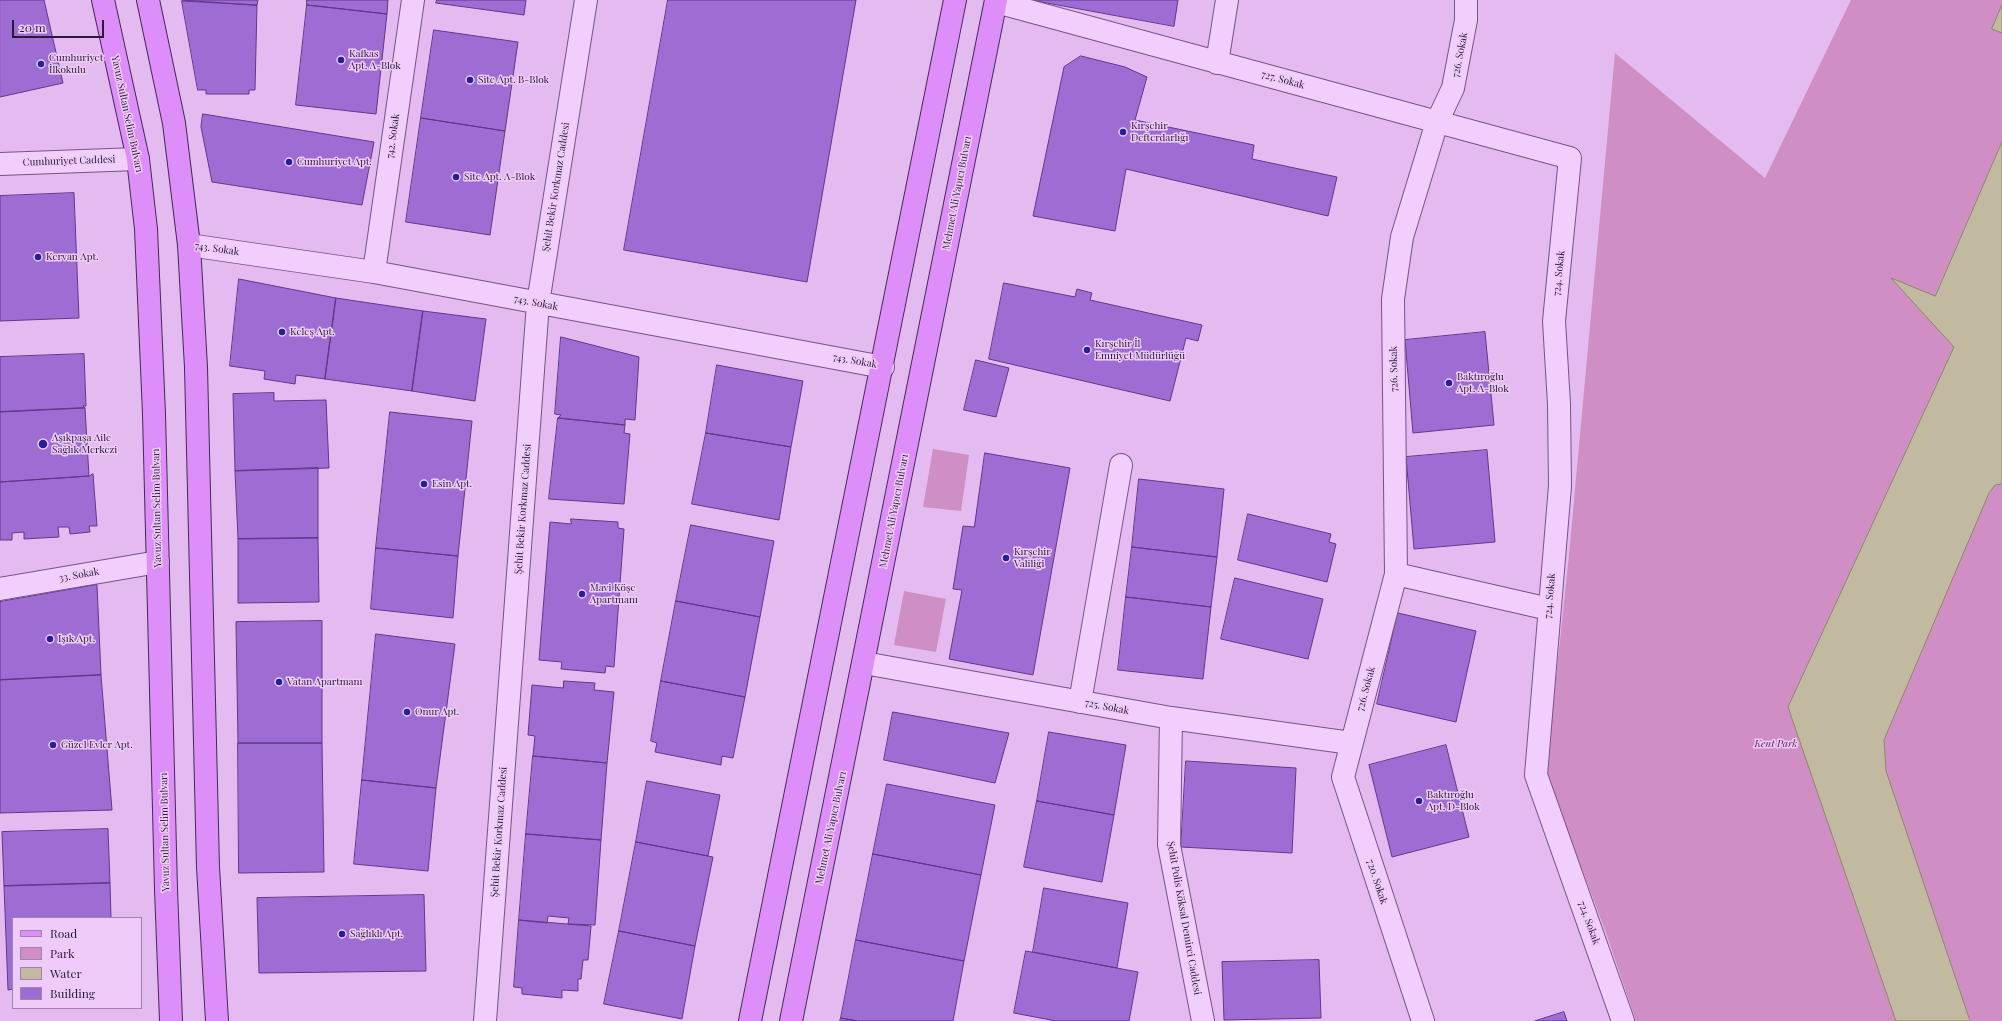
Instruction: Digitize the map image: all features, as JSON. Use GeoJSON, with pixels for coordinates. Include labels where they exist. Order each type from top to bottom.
{"type":"FeatureCollection","features":[{"type":"Feature","properties":{"kind":"main road","name":"Yavuz Sultan Selim Bulvarı"},"geometry":{"type":"LineString","coordinates":[[103,0],[138,159],[146,229],[158,562],[171,1021]]}},
{"type":"Feature","properties":{"kind":"main road"},"geometry":{"type":"LineString","coordinates":[[148,0],[174,123],[189,245],[196,367],[208,867],[217,1021]]}},
{"type":"Feature","properties":{"kind":"main road"},"geometry":{"type":"LineString","coordinates":[[750,1021],[822,657],[883,366],[955,0]]}},
{"type":"Feature","properties":{"kind":"main road","name":"Mehmet Ali Yapıcı Bulvarı"},"geometry":{"type":"LineString","coordinates":[[791,1021],[996,1]]}},
{"type":"Feature","properties":{"kind":"street","name":"742. Sokak"},"geometry":{"type":"LineString","coordinates":[[374,272],[413,0]]}},
{"type":"Feature","properties":{"kind":"street","name":"Şehit Bekir Korkmaz Caddesi"},"geometry":{"type":"LineString","coordinates":[[486,1021],[538,304],[586,0]]}},
{"type":"Feature","properties":{"kind":"street"},"geometry":{"type":"LineString","coordinates":[[1217,63],[1227,0]]}},
{"type":"Feature","properties":{"kind":"street","name":"726. Sokak"},"geometry":{"type":"LineString","coordinates":[[1351,743],[1396,574],[1393,299],[1402,237],[1437,122],[1453,88],[1466,20],[1466,0]]}},
{"type":"Feature","properties":{"kind":"street","name":"727. Sokak"},"geometry":{"type":"LineString","coordinates":[[996,1],[1217,63],[1570,158]]}},
{"type":"Feature","properties":{"kind":"street","name":"724. Sokak"},"geometry":{"type":"LineString","coordinates":[[1570,158],[1554,322],[1560,404],[1560,486],[1536,775],[1623,1021]]}},
{"type":"Feature","properties":{"kind":"street","name":"Cumhuriyet Caddesi"},"geometry":{"type":"LineString","coordinates":[[0,164],[138,159]]}},
{"type":"Feature","properties":{"kind":"street","name":"743. Sokak"},"geometry":{"type":"LineString","coordinates":[[189,245],[374,272],[538,304],[883,366]]}},
{"type":"Feature","properties":{"kind":"street"},"geometry":{"type":"LineString","coordinates":[[1080,702],[1121,465]]}},
{"type":"Feature","properties":{"kind":"street","name":"33. Sokak"},"geometry":{"type":"LineString","coordinates":[[0,589],[158,562]]}},
{"type":"Feature","properties":{"kind":"street"},"geometry":{"type":"LineString","coordinates":[[1396,574],[1549,609]]}},
{"type":"Feature","properties":{"kind":"street","name":"725. Sokak"},"geometry":{"type":"LineString","coordinates":[[864,663],[1170,718],[1351,743]]}},
{"type":"Feature","properties":{"kind":"street","name":"Şehit Polis Köksal Demirci Caddesi"},"geometry":{"type":"LineString","coordinates":[[1170,718],[1169,845],[1203,1021]]}},
{"type":"Feature","properties":{"kind":"street","name":"720. Sokak"},"geometry":{"type":"LineString","coordinates":[[1351,743],[1343,777],[1422,1021]]}},
{"type":"Feature","properties":{"kind":"green space","name":"Kent Park"},"geometry":{"type":"Polygon","coordinates":[[[1851,0],[2002,0],[2002,1021],[1636,1021],[1606,933],[1546,773],[1569,555],[1615,53],[1765,178],[1851,0]]]}},
{"type":"Feature","properties":{"kind":"green space"},"geometry":{"type":"Polygon","coordinates":[[[933,449],[969,455],[961,511],[923,507],[933,449]]]}},
{"type":"Feature","properties":{"kind":"green space"},"geometry":{"type":"Polygon","coordinates":[[[904,591],[946,599],[936,652],[894,645],[904,591]]]}},
{"type":"Feature","properties":{"kind":"water"},"geometry":{"type":"Polygon","coordinates":[[[2002,5],[2002,33],[1992,29],[2002,5]]]}},
{"type":"Feature","properties":{"kind":"water"},"geometry":{"type":"Polygon","coordinates":[[[2002,142],[2002,484],[1995,485],[1989,493],[1884,740],[1886,771],[1970,1021],[1896,1021],[1788,707],[1954,347],[1891,278],[1935,296],[2002,142]]]}},
{"type":"Feature","properties":{"kind":"building"},"geometry":{"type":"Polygon","coordinates":[[[0,0],[44,0],[63,83],[0,97],[0,0]]]}},
{"type":"Feature","properties":{"kind":"building"},"geometry":{"type":"Polygon","coordinates":[[[182,0],[258,0],[257,5],[182,0]]]}},
{"type":"Feature","properties":{"kind":"building"},"geometry":{"type":"Polygon","coordinates":[[[307,0],[388,0],[387,14],[307,5],[307,0]]]}},
{"type":"Feature","properties":{"kind":"building"},"geometry":{"type":"Polygon","coordinates":[[[437,0],[526,0],[524,15],[436,3],[437,0]]]}},
{"type":"Feature","properties":{"kind":"building"},"geometry":{"type":"Polygon","coordinates":[[[668,0],[856,0],[807,282],[624,250],[668,0]]]}},
{"type":"Feature","properties":{"kind":"building"},"geometry":{"type":"Polygon","coordinates":[[[1031,0],[1178,0],[1174,26],[1031,0]]]}},
{"type":"Feature","properties":{"kind":"building"},"geometry":{"type":"Polygon","coordinates":[[[182,1],[257,5],[255,90],[249,90],[249,94],[206,94],[206,90],[198,90],[182,1]]]}},
{"type":"Feature","properties":{"kind":"building","name":"Kafkas Apt. A-Blok"},"geometry":{"type":"Polygon","coordinates":[[[307,5],[387,14],[376,114],[296,105],[307,5]]]}},
{"type":"Feature","properties":{"kind":"building","name":"Site Apt. B-Blok"},"geometry":{"type":"Polygon","coordinates":[[[434,30],[518,42],[505,131],[421,118],[434,30]]]}},
{"type":"Feature","properties":{"kind":"building","name":"Kırşehir Defterdarlığı"},"geometry":{"type":"Polygon","coordinates":[[[1081,56],[1125,67],[1147,77],[1135,120],[1254,145],[1252,159],[1337,177],[1328,216],[1126,169],[1115,231],[1033,216],[1064,67],[1081,56]]]}},
{"type":"Feature","properties":{"kind":"building","name":"Cumhuriyet Apt."},"geometry":{"type":"Polygon","coordinates":[[[203,114],[374,142],[362,205],[212,182],[201,127],[203,114]]]}},
{"type":"Feature","properties":{"kind":"building","name":"Site Apt. A-Blok"},"geometry":{"type":"Polygon","coordinates":[[[421,118],[505,131],[490,235],[406,222],[421,118]]]}},
{"type":"Feature","properties":{"kind":"building","name":"Kervan Apt."},"geometry":{"type":"Polygon","coordinates":[[[74,193],[79,318],[0,321],[0,196],[74,193]]]}},
{"type":"Feature","properties":{"kind":"building","name":"Keleş Apt."},"geometry":{"type":"Polygon","coordinates":[[[239,279],[336,298],[325,379],[296,375],[295,384],[264,379],[265,371],[230,366],[239,279]]]}},
{"type":"Feature","properties":{"kind":"building","name":"Kırşehir İl Emniyet Müdürlüğü"},"geometry":{"type":"Polygon","coordinates":[[[1004,283],[1075,297],[1077,289],[1092,293],[1090,300],[1202,325],[1198,341],[1186,338],[1170,401],[989,359],[1004,283]]]}},
{"type":"Feature","properties":{"kind":"building"},"geometry":{"type":"Polygon","coordinates":[[[336,298],[423,311],[412,391],[325,379],[336,298]]]}},
{"type":"Feature","properties":{"kind":"building"},"geometry":{"type":"Polygon","coordinates":[[[423,311],[486,319],[475,401],[412,391],[423,311]]]}},
{"type":"Feature","properties":{"kind":"building","name":"Baktıroğlu Apt. A-Blok"},"geometry":{"type":"Polygon","coordinates":[[[1485,332],[1494,425],[1413,433],[1405,340],[1485,332]]]}},
{"type":"Feature","properties":{"kind":"building"},"geometry":{"type":"Polygon","coordinates":[[[561,337],[639,357],[635,420],[625,419],[625,425],[558,418],[561,415],[555,414],[561,337]]]}},
{"type":"Feature","properties":{"kind":"building"},"geometry":{"type":"Polygon","coordinates":[[[84,354],[86,406],[83,406],[85,408],[0,412],[0,357],[84,354]]]}},
{"type":"Feature","properties":{"kind":"building"},"geometry":{"type":"Polygon","coordinates":[[[976,360],[1009,368],[996,417],[964,410],[976,360]]]}},
{"type":"Feature","properties":{"kind":"building"},"geometry":{"type":"Polygon","coordinates":[[[717,365],[803,381],[791,447],[706,433],[717,365]]]}},
{"type":"Feature","properties":{"kind":"building"},"geometry":{"type":"Polygon","coordinates":[[[274,393],[274,401],[326,400],[329,468],[235,471],[233,394],[274,393]]]}},
{"type":"Feature","properties":{"kind":"building","name":"Aşıkpaşa Aile Sağlık Merkezi"},"geometry":{"type":"Polygon","coordinates":[[[85,408],[89,476],[0,482],[0,412],[85,408]]]}},
{"type":"Feature","properties":{"kind":"building","name":"Esin Apt."},"geometry":{"type":"Polygon","coordinates":[[[390,412],[472,421],[458,556],[376,548],[390,412]]]}},
{"type":"Feature","properties":{"kind":"building"},"geometry":{"type":"Polygon","coordinates":[[[558,418],[625,425],[624,433],[630,434],[624,504],[549,499],[558,418]]]}},
{"type":"Feature","properties":{"kind":"building"},"geometry":{"type":"Polygon","coordinates":[[[706,433],[791,447],[779,520],[692,504],[706,433]]]}},
{"type":"Feature","properties":{"kind":"building"},"geometry":{"type":"Polygon","coordinates":[[[1487,450],[1495,542],[1414,549],[1406,457],[1487,450]]]}},
{"type":"Feature","properties":{"kind":"building","name":"Kırşehir Valiliği"},"geometry":{"type":"Polygon","coordinates":[[[985,453],[1070,468],[1033,675],[949,659],[962,590],[953,589],[963,526],[974,527],[985,453]]]}},
{"type":"Feature","properties":{"kind":"building"},"geometry":{"type":"Polygon","coordinates":[[[318,468],[318,538],[238,539],[235,471],[318,468]]]}},
{"type":"Feature","properties":{"kind":"building"},"geometry":{"type":"Polygon","coordinates":[[[93,474],[97,526],[89,526],[90,532],[70,534],[69,527],[58,527],[59,537],[24,539],[24,532],[12,533],[12,540],[0,540],[0,482],[89,476],[93,474]]]}},
{"type":"Feature","properties":{"kind":"building"},"geometry":{"type":"Polygon","coordinates":[[[1139,479],[1224,489],[1217,557],[1132,547],[1139,479]]]}},
{"type":"Feature","properties":{"kind":"building"},"geometry":{"type":"Polygon","coordinates":[[[1248,514],[1331,534],[1329,542],[1336,544],[1327,582],[1238,560],[1248,514]]]}},
{"type":"Feature","properties":{"kind":"building","name":"Mavi Köşe Apartmanı"},"geometry":{"type":"Polygon","coordinates":[[[571,519],[618,522],[618,528],[624,529],[614,667],[606,666],[605,673],[561,669],[562,662],[539,660],[550,522],[571,524],[571,519]]]}},
{"type":"Feature","properties":{"kind":"building"},"geometry":{"type":"Polygon","coordinates":[[[691,525],[774,541],[760,617],[676,601],[691,525]]]}},
{"type":"Feature","properties":{"kind":"building"},"geometry":{"type":"Polygon","coordinates":[[[318,538],[319,602],[238,603],[238,539],[318,538]]]}},
{"type":"Feature","properties":{"kind":"building"},"geometry":{"type":"Polygon","coordinates":[[[1132,547],[1217,557],[1211,607],[1126,597],[1132,547]]]}},
{"type":"Feature","properties":{"kind":"building"},"geometry":{"type":"Polygon","coordinates":[[[376,548],[458,556],[453,618],[371,609],[376,548]]]}},
{"type":"Feature","properties":{"kind":"building"},"geometry":{"type":"Polygon","coordinates":[[[1235,578],[1323,599],[1308,659],[1221,639],[1235,578]]]}},
{"type":"Feature","properties":{"kind":"building","name":"Işık Apt."},"geometry":{"type":"Polygon","coordinates":[[[97,585],[101,675],[0,680],[0,602],[97,585]]]}},
{"type":"Feature","properties":{"kind":"building"},"geometry":{"type":"Polygon","coordinates":[[[1126,597],[1211,607],[1203,679],[1118,670],[1126,597]]]}},
{"type":"Feature","properties":{"kind":"building"},"geometry":{"type":"Polygon","coordinates":[[[676,601],[760,617],[745,697],[661,681],[676,601]]]}},
{"type":"Feature","properties":{"kind":"building"},"geometry":{"type":"Polygon","coordinates":[[[1398,613],[1476,631],[1456,722],[1377,704],[1398,613]]]}},
{"type":"Feature","properties":{"kind":"building","name":"Vatan Apartmanı"},"geometry":{"type":"Polygon","coordinates":[[[322,621],[322,743],[238,743],[236,622],[322,621]]]}},
{"type":"Feature","properties":{"kind":"building","name":"Onur Apt."},"geometry":{"type":"Polygon","coordinates":[[[376,634],[455,644],[436,788],[362,780],[376,634]]]}},
{"type":"Feature","properties":{"kind":"building","name":"Güzel Evler Apt."},"geometry":{"type":"Polygon","coordinates":[[[101,675],[112,810],[0,813],[0,680],[101,675]]]}},
{"type":"Feature","properties":{"kind":"building"},"geometry":{"type":"Polygon","coordinates":[[[564,681],[595,683],[594,690],[614,692],[607,763],[533,756],[535,736],[528,735],[532,685],[563,688],[564,681]]]}},
{"type":"Feature","properties":{"kind":"building"},"geometry":{"type":"Polygon","coordinates":[[[661,681],[745,697],[733,758],[722,756],[721,765],[655,752],[657,743],[651,741],[661,681]]]}},
{"type":"Feature","properties":{"kind":"building"},"geometry":{"type":"Polygon","coordinates":[[[893,712],[1009,733],[995,783],[884,760],[893,712]]]}},
{"type":"Feature","properties":{"kind":"building"},"geometry":{"type":"Polygon","coordinates":[[[1049,732],[1126,745],[1114,815],[1037,801],[1049,732]]]}},
{"type":"Feature","properties":{"kind":"building"},"geometry":{"type":"Polygon","coordinates":[[[238,743],[322,743],[324,872],[239,873],[238,743]]]}},
{"type":"Feature","properties":{"kind":"building","name":"Baktıroğlu Apt. D-Blok"},"geometry":{"type":"Polygon","coordinates":[[[1446,745],[1469,837],[1392,857],[1369,765],[1446,745]]]}},
{"type":"Feature","properties":{"kind":"building"},"geometry":{"type":"Polygon","coordinates":[[[533,756],[607,763],[601,840],[526,834],[533,756]]]}},
{"type":"Feature","properties":{"kind":"building"},"geometry":{"type":"Polygon","coordinates":[[[1186,761],[1296,768],[1292,853],[1181,847],[1186,761]]]}},
{"type":"Feature","properties":{"kind":"building"},"geometry":{"type":"Polygon","coordinates":[[[362,780],[436,788],[428,871],[354,864],[362,780]]]}},
{"type":"Feature","properties":{"kind":"building"},"geometry":{"type":"Polygon","coordinates":[[[647,781],[720,795],[708,856],[636,842],[647,781]]]}},
{"type":"Feature","properties":{"kind":"building"},"geometry":{"type":"Polygon","coordinates":[[[887,784],[995,805],[981,875],[873,854],[887,784]]]}},
{"type":"Feature","properties":{"kind":"building"},"geometry":{"type":"Polygon","coordinates":[[[1037,801],[1114,815],[1102,882],[1024,867],[1037,801]]]}},
{"type":"Feature","properties":{"kind":"building"},"geometry":{"type":"Polygon","coordinates":[[[108,829],[110,883],[4,886],[2,832],[108,829]]]}},
{"type":"Feature","properties":{"kind":"building"},"geometry":{"type":"Polygon","coordinates":[[[526,834],[601,840],[595,925],[568,924],[569,918],[548,916],[547,923],[519,920],[526,834]]]}},
{"type":"Feature","properties":{"kind":"building"},"geometry":{"type":"Polygon","coordinates":[[[636,842],[713,857],[695,946],[619,931],[636,842]]]}},
{"type":"Feature","properties":{"kind":"building"},"geometry":{"type":"Polygon","coordinates":[[[873,854],[981,875],[964,961],[856,940],[873,854]]]}},
{"type":"Feature","properties":{"kind":"building"},"geometry":{"type":"Polygon","coordinates":[[[110,883],[111,917],[12,917],[12,989],[8,990],[4,886],[110,883]]]}},
{"type":"Feature","properties":{"kind":"building"},"geometry":{"type":"Polygon","coordinates":[[[1044,888],[1128,903],[1117,968],[1033,952],[1044,888]]]}},
{"type":"Feature","properties":{"kind":"building","name":"Sağlıklı Apt."},"geometry":{"type":"Polygon","coordinates":[[[424,895],[426,971],[259,973],[257,898],[424,895]]]}},
{"type":"Feature","properties":{"kind":"building"},"geometry":{"type":"Polygon","coordinates":[[[519,920],[591,926],[588,960],[583,960],[581,979],[578,979],[578,991],[562,990],[562,998],[522,994],[522,988],[514,987],[519,920]]]}},
{"type":"Feature","properties":{"kind":"building"},"geometry":{"type":"Polygon","coordinates":[[[619,931],[695,946],[682,1019],[604,1004],[619,931]]]}},
{"type":"Feature","properties":{"kind":"building"},"geometry":{"type":"Polygon","coordinates":[[[856,940],[964,961],[953,1021],[857,1021],[841,1018],[856,940]]]}},
{"type":"Feature","properties":{"kind":"building"},"geometry":{"type":"Polygon","coordinates":[[[1026,951],[1138,972],[1129,1021],[1056,1021],[1014,1013],[1026,951]]]}},
{"type":"Feature","properties":{"kind":"building"},"geometry":{"type":"Polygon","coordinates":[[[1319,960],[1321,1018],[1224,1020],[1222,962],[1319,960]]]}},
{"type":"Feature","properties":{"kind":"building"},"geometry":{"type":"Polygon","coordinates":[[[1564,1012],[1567,1021],[1535,1021],[1564,1012]]]}},
{"type":"Feature","properties":{"kind":"building"},"geometry":{"type":"Polygon","coordinates":[[[841,1018],[857,1021],[840,1021],[841,1018]]]}},
{"type":"Feature","properties":{"kind":"place","name":"Kafkas Apt. A-Blok"},"geometry":{"type":"Point","coordinates":[341,60]}},
{"type":"Feature","properties":{"kind":"place","name":"Cumhuriyet İlkokulu"},"geometry":{"type":"Point","coordinates":[41,64]}},
{"type":"Feature","properties":{"kind":"place","name":"Site Apt. B-Blok"},"geometry":{"type":"Point","coordinates":[470,80]}},
{"type":"Feature","properties":{"kind":"place","name":"Kırşehir Defterdarlığı"},"geometry":{"type":"Point","coordinates":[1123,132]}},
{"type":"Feature","properties":{"kind":"place","name":"Cumhuriyet Apt."},"geometry":{"type":"Point","coordinates":[289,162]}},
{"type":"Feature","properties":{"kind":"place","name":"Site Apt. A-Blok"},"geometry":{"type":"Point","coordinates":[456,177]}},
{"type":"Feature","properties":{"kind":"place","name":"Kervan Apt."},"geometry":{"type":"Point","coordinates":[38,257]}},
{"type":"Feature","properties":{"kind":"place","name":"Keleş Apt."},"geometry":{"type":"Point","coordinates":[282,332]}},
{"type":"Feature","properties":{"kind":"place","name":"Kırşehir İl Emniyet Müdürlüğü"},"geometry":{"type":"Point","coordinates":[1087,350]}},
{"type":"Feature","properties":{"kind":"place","name":"Baktıroğlu Apt. A-Blok"},"geometry":{"type":"Point","coordinates":[1449,383]}},
{"type":"Feature","properties":{"kind":"place","name":"Aşıkpaşa Aile Sağlık Merkezi"},"geometry":{"type":"Point","coordinates":[43,444]}},
{"type":"Feature","properties":{"kind":"place","name":"Esin Apt."},"geometry":{"type":"Point","coordinates":[424,484]}},
{"type":"Feature","properties":{"kind":"place","name":"Kırşehir Valiliği"},"geometry":{"type":"Point","coordinates":[1006,558]}},
{"type":"Feature","properties":{"kind":"place","name":"Mavi Köşe Apartmanı"},"geometry":{"type":"Point","coordinates":[582,594]}},
{"type":"Feature","properties":{"kind":"place","name":"Işık Apt."},"geometry":{"type":"Point","coordinates":[50,639]}},
{"type":"Feature","properties":{"kind":"place","name":"Vatan Apartmanı"},"geometry":{"type":"Point","coordinates":[279,682]}},
{"type":"Feature","properties":{"kind":"place","name":"Onur Apt."},"geometry":{"type":"Point","coordinates":[407,712]}},
{"type":"Feature","properties":{"kind":"place","name":"Güzel Evler Apt."},"geometry":{"type":"Point","coordinates":[53,745]}},
{"type":"Feature","properties":{"kind":"place","name":"Baktıroğlu Apt. D-Blok"},"geometry":{"type":"Point","coordinates":[1419,801]}},
{"type":"Feature","properties":{"kind":"place","name":"Sağlıklı Apt."},"geometry":{"type":"Point","coordinates":[342,934]}}]}
